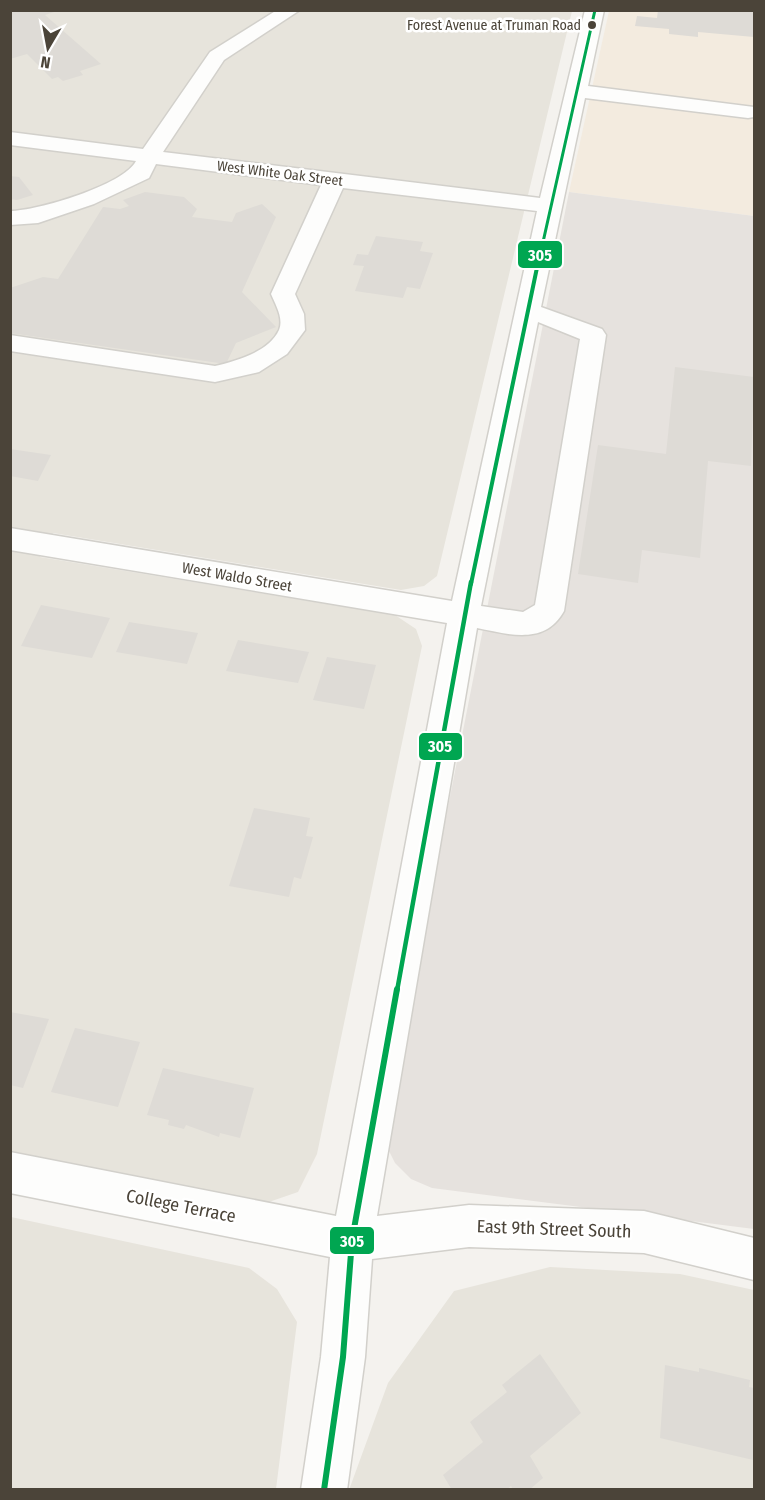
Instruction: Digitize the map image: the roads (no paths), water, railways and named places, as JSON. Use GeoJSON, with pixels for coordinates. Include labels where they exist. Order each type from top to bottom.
{"type":"FeatureCollection","features":[{"type":"Feature","properties":{"kind":"street"},"geometry":{"type":"LineString","coordinates":[[10,218],[40,216],[128,181],[141,173],[149,157],[217,56],[291,10]]}},
{"type":"Feature","properties":{"kind":"street"},"geometry":{"type":"LineString","coordinates":[[324,1490],[343,1357],[352,1240],[464,615],[550,206],[595,10]]}},
{"type":"Feature","properties":{"kind":"street"},"geometry":{"type":"LineString","coordinates":[[576,91],[748,112]]}},
{"type":"Feature","properties":{"kind":"street","name":"West White Oak Street"},"geometry":{"type":"LineString","coordinates":[[10,138],[550,206]]}},
{"type":"Feature","properties":{"kind":"street"},"geometry":{"type":"LineString","coordinates":[[10,343],[215,374],[250,366],[278,348],[291,330],[292,314],[282,294],[335,180]]}},
{"type":"Feature","properties":{"kind":"street","name":"West Waldo Street"},"geometry":{"type":"LineString","coordinates":[[10,539],[527,625],[549,611],[593,336],[546,316],[528,312]]}},
{"type":"Feature","properties":{"kind":"street","name":"College Terrace"},"geometry":{"type":"LineString","coordinates":[[10,1172],[352,1240]]}},
{"type":"Feature","properties":{"kind":"street","name":"East 9th Street South"},"geometry":{"type":"LineString","coordinates":[[352,1240],[469,1226],[644,1232],[754,1259]]}},
{"type":"Feature","properties":{"kind":"place","name":"Forest Avenue at Truman Road"},"geometry":{"type":"Point","coordinates":[592,25]}}]}
